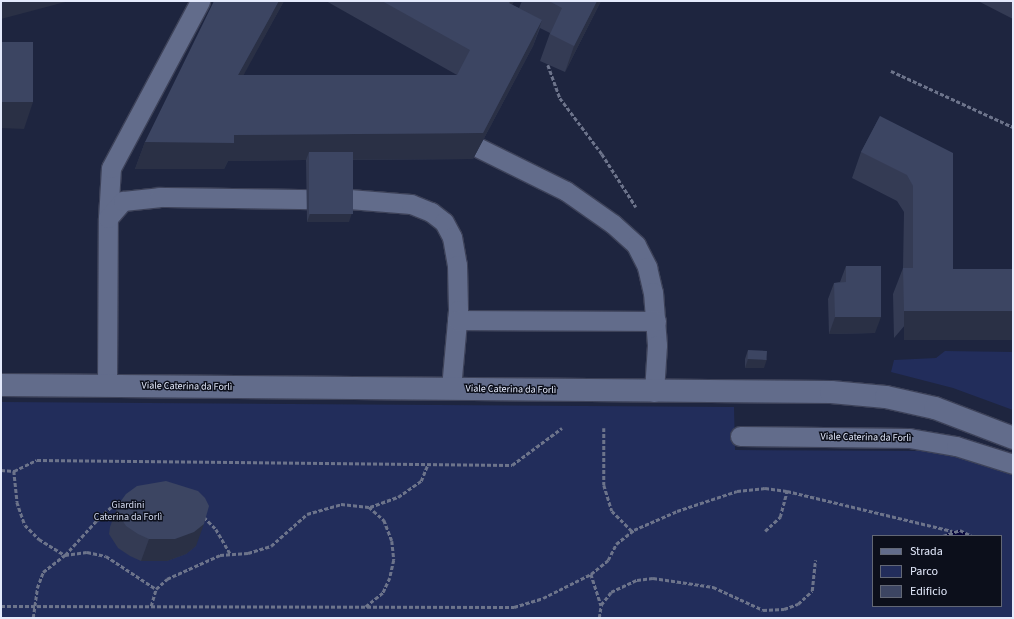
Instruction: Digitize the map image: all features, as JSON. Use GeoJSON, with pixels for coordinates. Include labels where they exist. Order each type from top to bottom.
{"type":"FeatureCollection","features":[{"type":"Feature","properties":{"kind":"main road","name":"Viale Caterina da Forlì"},"geometry":{"type":"LineString","coordinates":[[1,385],[654,392],[831,392],[886,397],[935,408],[1013,438]]}},
{"type":"Feature","properties":{"kind":"lane"},"geometry":{"type":"LineString","coordinates":[[107,386],[108,218],[111,168],[200,1]]}},
{"type":"Feature","properties":{"kind":"lane"},"geometry":{"type":"LineString","coordinates":[[479,148],[566,191],[613,224],[636,245],[647,267],[652,286],[656,321],[654,392]]}},
{"type":"Feature","properties":{"kind":"lane"},"geometry":{"type":"LineString","coordinates":[[108,218],[123,201],[159,197],[306,199]]}},
{"type":"Feature","properties":{"kind":"lane"},"geometry":{"type":"LineString","coordinates":[[349,199],[411,204],[431,212],[444,222],[452,237],[457,265],[457,320],[451,389]]}},
{"type":"Feature","properties":{"kind":"lane"},"geometry":{"type":"LineString","coordinates":[[457,320],[656,321]]}},
{"type":"Feature","properties":{"kind":"lane","name":"Viale Caterina da Forlì"},"geometry":{"type":"LineString","coordinates":[[740,436],[909,438],[956,446],[1013,464]]}},
{"type":"Feature","properties":{"kind":"path"},"geometry":{"type":"LineString","coordinates":[[891,71],[1013,127]]}},
{"type":"Feature","properties":{"kind":"path"},"geometry":{"type":"LineString","coordinates":[[1,470],[14,471],[37,460],[512,465],[562,428]]}},
{"type":"Feature","properties":{"kind":"path"},"geometry":{"type":"LineString","coordinates":[[604,428],[604,485],[612,511],[632,531]]}},
{"type":"Feature","properties":{"kind":"path"},"geometry":{"type":"LineString","coordinates":[[151,606],[156,589],[167,579],[193,565],[220,555],[248,553],[271,546],[307,514],[341,504],[369,507],[398,497],[421,481],[428,464]]}},
{"type":"Feature","properties":{"kind":"path"},"geometry":{"type":"LineString","coordinates":[[14,471],[17,502],[25,525],[39,539],[65,555],[87,552],[106,556],[156,589]]}},
{"type":"Feature","properties":{"kind":"path"},"geometry":{"type":"LineString","coordinates":[[1,606],[514,607],[543,598],[591,574],[608,560],[616,544],[632,531],[677,511],[737,491],[765,488],[787,491],[952,531],[960,530],[970,535]]}},
{"type":"Feature","properties":{"kind":"path"},"geometry":{"type":"LineString","coordinates":[[765,531],[780,517],[787,491]]}},
{"type":"Feature","properties":{"kind":"path"},"geometry":{"type":"LineString","coordinates":[[33,618],[34,606],[43,572],[65,555],[113,505],[125,501]]}},
{"type":"Feature","properties":{"kind":"path"},"geometry":{"type":"LineString","coordinates":[[365,607],[383,593],[390,578],[394,560],[392,541],[384,520],[369,507]]}},
{"type":"Feature","properties":{"kind":"path"},"geometry":{"type":"LineString","coordinates":[[202,515],[216,529],[231,555]]}},
{"type":"Feature","properties":{"kind":"path"},"geometry":{"type":"LineString","coordinates":[[945,535],[952,531]]}},
{"type":"Feature","properties":{"kind":"path"},"geometry":{"type":"LineString","coordinates":[[599,618],[601,605],[610,592],[622,585],[653,578],[713,587],[763,610],[784,609],[798,604],[812,591],[815,560]]}},
{"type":"Feature","properties":{"kind":"path"},"geometry":{"type":"LineString","coordinates":[[591,574],[601,605]]}},
{"type":"Feature","properties":{"kind":"green space"},"geometry":{"type":"Polygon","coordinates":[[[945,351],[1013,352],[1013,410],[953,388],[891,372],[894,360],[936,358],[945,351]]]}},
{"type":"Feature","properties":{"kind":"green space","name":"Giardini Caterina da Forlì"},"geometry":{"type":"Polygon","coordinates":[[[1,402],[734,407],[735,450],[933,451],[972,456],[1013,473],[1013,618],[1,618],[1,402]]]}},
{"type":"Feature","properties":{"kind":"shaded area"},"geometry":{"type":"Polygon","coordinates":[[[960,530],[970,535],[945,535],[952,531],[960,530]]]}},
{"type":"Feature","properties":{"kind":"building"},"geometry":{"type":"Polygon","coordinates":[[[214,1],[279,1],[238,75],[457,75],[470,50],[382,1],[510,1],[509,3],[542,20],[483,133],[234,135],[234,143],[145,142],[214,1]]]}},
{"type":"Feature","properties":{"kind":"building"},"geometry":{"type":"Polygon","coordinates":[[[549,1],[597,1],[574,46],[550,34],[562,8],[549,1]]]}},
{"type":"Feature","properties":{"kind":"building"},"geometry":{"type":"Polygon","coordinates":[[[1,42],[33,42],[33,102],[1,102],[1,42]]]}},
{"type":"Feature","properties":{"kind":"building"},"geometry":{"type":"Polygon","coordinates":[[[880,116],[953,153],[953,269],[1013,269],[1013,311],[904,311],[903,268],[913,268],[913,186],[907,175],[861,152],[880,116]]]}},
{"type":"Feature","properties":{"kind":"building"},"geometry":{"type":"Polygon","coordinates":[[[309,152],[353,152],[353,214],[309,214],[309,152]]]}},
{"type":"Feature","properties":{"kind":"building"},"geometry":{"type":"Polygon","coordinates":[[[846,266],[881,266],[881,317],[835,317],[834,283],[846,282],[846,266]]]}},
{"type":"Feature","properties":{"kind":"building"},"geometry":{"type":"Polygon","coordinates":[[[748,350],[767,351],[767,360],[748,359],[748,350]]]}},
{"type":"Feature","properties":{"kind":"building"},"geometry":{"type":"Polygon","coordinates":[[[166,481],[198,491],[205,498],[209,506],[204,524],[194,532],[175,539],[149,539],[126,526],[117,512],[118,505],[126,494],[137,486],[166,481]]]}}]}
